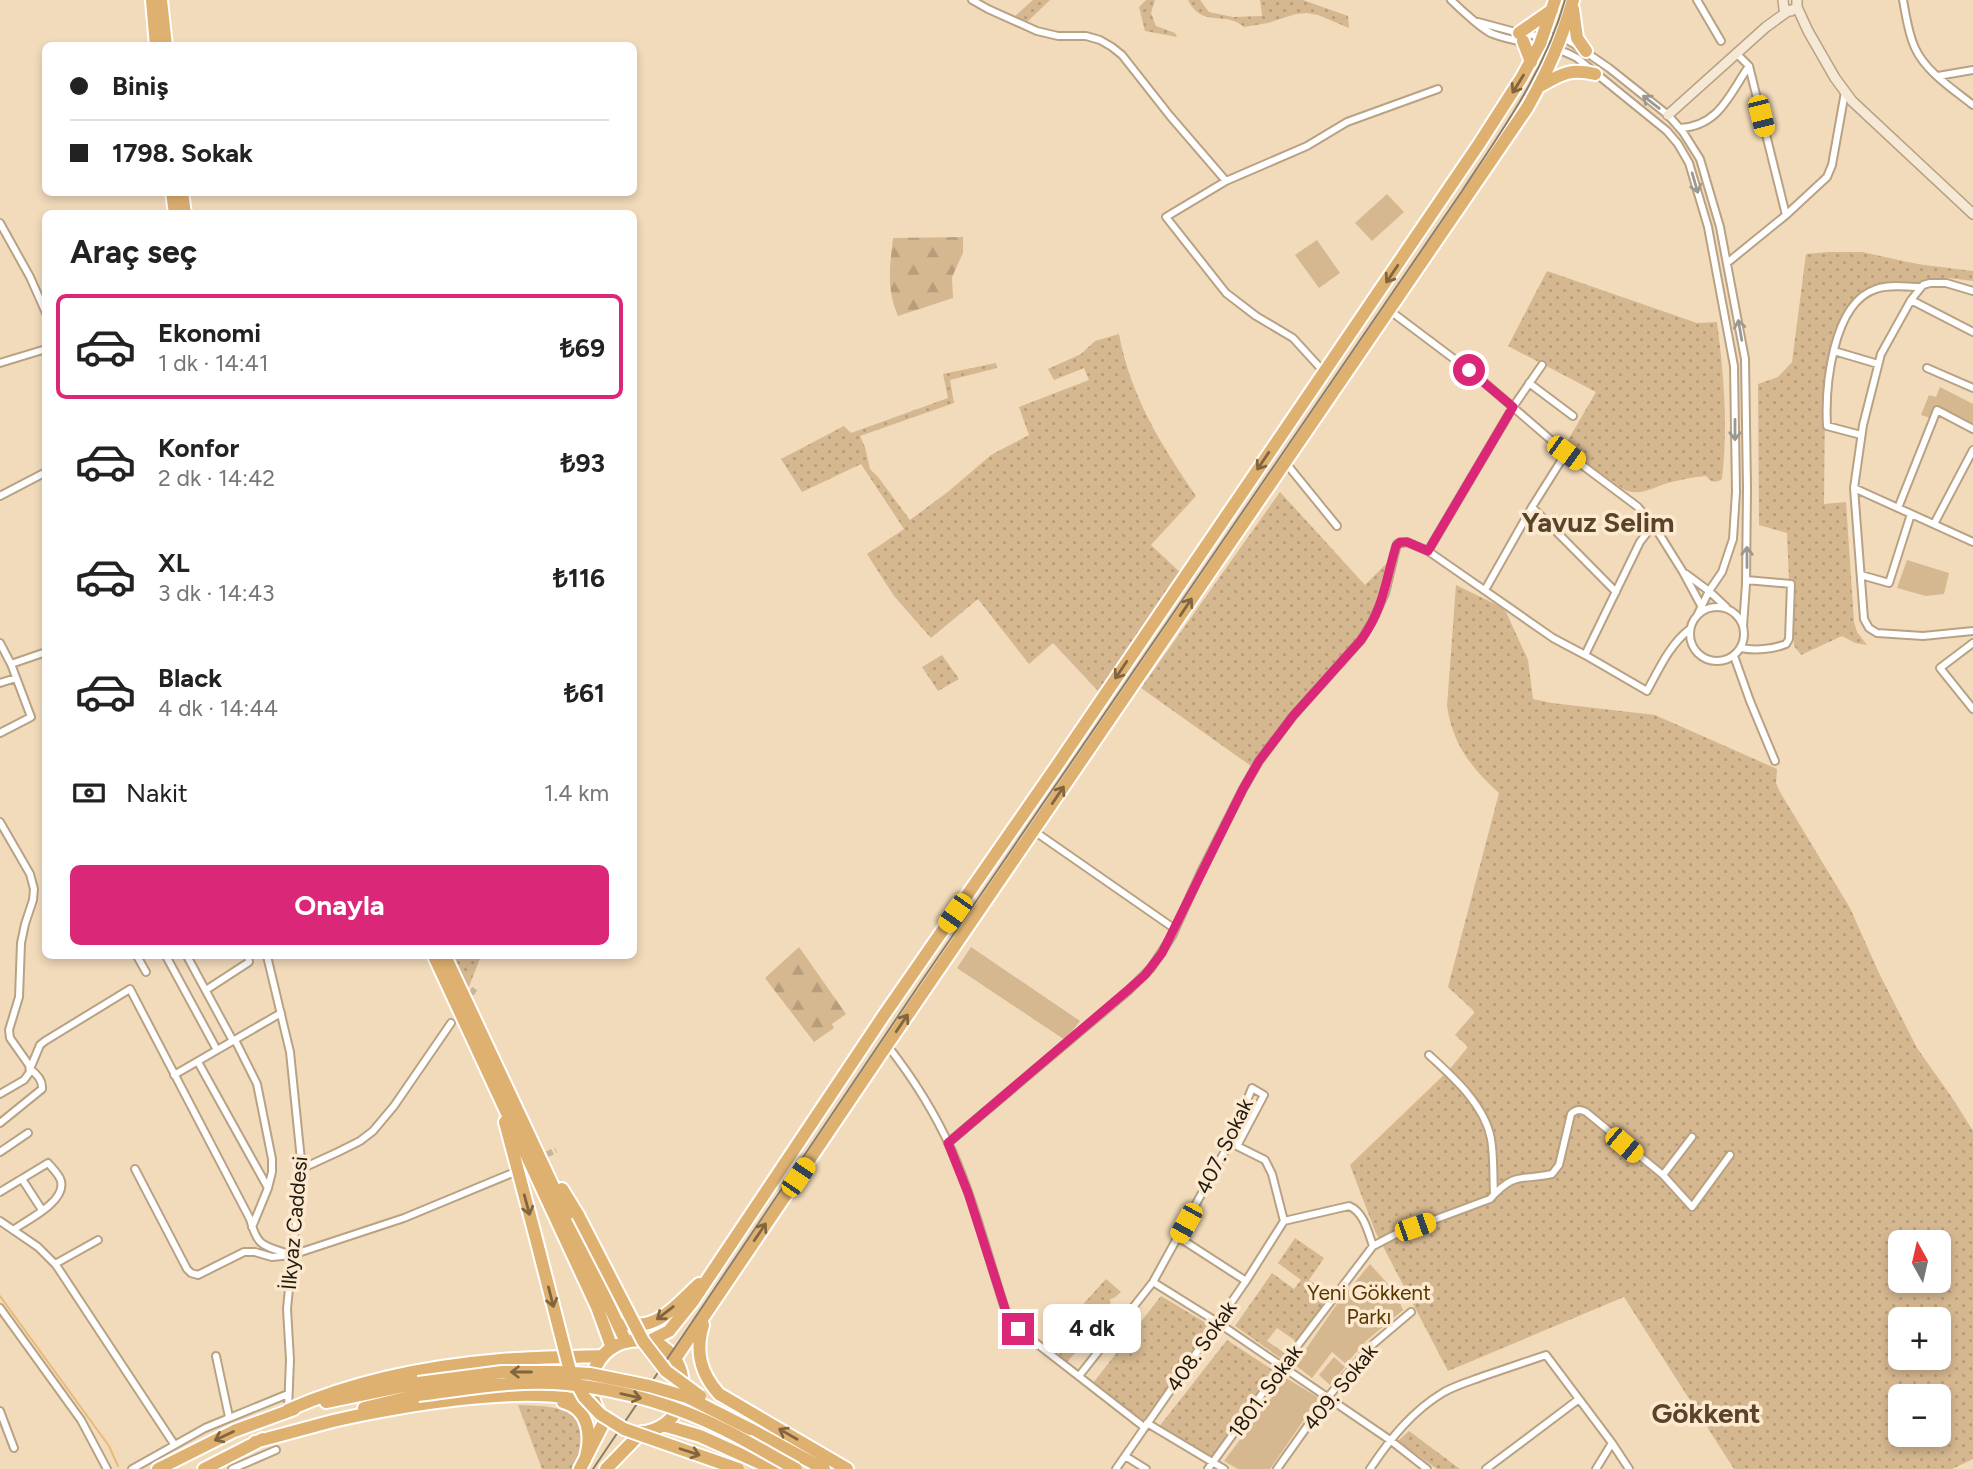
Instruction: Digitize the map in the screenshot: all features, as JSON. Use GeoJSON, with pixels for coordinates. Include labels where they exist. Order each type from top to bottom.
{"type":"FeatureCollection","features":[{"type":"Feature","properties":{"kind":"highway"},"geometry":{"type":"LineString","coordinates":[[152,0],[156,42]]}},
{"type":"Feature","properties":{"kind":"highway"},"geometry":{"type":"LineString","coordinates":[[161,0],[166,42]]}},
{"type":"Feature","properties":{"kind":"highway"},"geometry":{"type":"LineString","coordinates":[[675,1359],[1520,119],[1540,86],[1560,43],[1573,1]]}},
{"type":"Feature","properties":{"kind":"highway"},"geometry":{"type":"LineString","coordinates":[[1573,1],[1577,38],[1586,51]]}},
{"type":"Feature","properties":{"kind":"highway"},"geometry":{"type":"LineString","coordinates":[[1531,62],[1521,37],[1554,5]]}},
{"type":"Feature","properties":{"kind":"highway"},"geometry":{"type":"LineString","coordinates":[[158,1469],[234,1432],[322,1395],[424,1370],[500,1360],[607,1352],[625,1342],[649,1341],[664,1334],[677,1322],[1472,155],[1531,62],[1554,5]]}},
{"type":"Feature","properties":{"kind":"highway"},"geometry":{"type":"LineString","coordinates":[[1540,86],[1568,71],[1580,70],[1595,74]]}},
{"type":"Feature","properties":{"kind":"highway"},"geometry":{"type":"LineString","coordinates":[[435,959],[597,1307],[607,1352],[593,1374],[591,1384],[594,1403],[602,1416]]}},
{"type":"Feature","properties":{"kind":"highway"},"geometry":{"type":"LineString","coordinates":[[446,959],[625,1342]]}},
{"type":"Feature","properties":{"kind":"highway"},"geometry":{"type":"LineString","coordinates":[[497,1092],[570,1371],[584,1397],[600,1414],[624,1429],[738,1469]]}},
{"type":"Feature","properties":{"kind":"highway"},"geometry":{"type":"LineString","coordinates":[[537,1150],[578,1215],[643,1341],[666,1371],[684,1386],[750,1429]]}},
{"type":"Feature","properties":{"kind":"highway"},"geometry":{"type":"LineString","coordinates":[[613,1314],[629,1324],[650,1324],[710,1274]]}},
{"type":"Feature","properties":{"kind":"highway"},"geometry":{"type":"LineString","coordinates":[[722,1289],[704,1323],[698,1350],[706,1376],[722,1396]]}},
{"type":"Feature","properties":{"kind":"highway"},"geometry":{"type":"LineString","coordinates":[[255,1442],[336,1420],[381,1412],[528,1394],[562,1396],[588,1403],[622,1430],[642,1432],[663,1425],[672,1417],[679,1408],[684,1385],[675,1359],[663,1348],[649,1341]]}},
{"type":"Feature","properties":{"kind":"highway"},"geometry":{"type":"LineString","coordinates":[[288,1410],[502,1372],[590,1374],[687,1397],[824,1469]]}},
{"type":"Feature","properties":{"kind":"highway"},"geometry":{"type":"LineString","coordinates":[[682,1373],[847,1469]]}},
{"type":"Feature","properties":{"kind":"highway"},"geometry":{"type":"LineString","coordinates":[[204,1469],[255,1442],[418,1389],[510,1383],[566,1384],[632,1395],[687,1413],[725,1430],[796,1469]]}},
{"type":"Feature","properties":{"kind":"highway"},"geometry":{"type":"LineString","coordinates":[[528,1394],[567,1403],[578,1409],[589,1432],[583,1464]]}},
{"type":"Feature","properties":{"kind":"highway"},"geometry":{"type":"LineString","coordinates":[[583,1464],[602,1416]]}},
{"type":"Feature","properties":{"kind":"highway"},"geometry":{"type":"LineString","coordinates":[[663,1425],[701,1436],[773,1469]]}},
{"type":"Feature","properties":{"kind":"highway"},"geometry":{"type":"LineString","coordinates":[[606,1469],[642,1432]]}},
{"type":"Feature","properties":{"kind":"street"},"geometry":{"type":"LineString","coordinates":[[972,0],[1037,32],[1093,38],[1112,47],[1122,55],[1226,181]]}},
{"type":"Feature","properties":{"kind":"street"},"geometry":{"type":"LineString","coordinates":[[1451,0],[1478,22],[1521,37],[1560,43],[1586,51],[1668,115],[1693,147],[1702,165],[1720,227],[1745,359],[1747,488],[1744,640],[1734,656],[1717,662],[1696,651],[1691,643],[1690,629]]}},
{"type":"Feature","properties":{"kind":"street"},"geometry":{"type":"LineString","coordinates":[[1697,0],[1721,41]]}},
{"type":"Feature","properties":{"kind":"street"},"geometry":{"type":"LineString","coordinates":[[1903,0],[1916,51],[1938,76],[1973,105]]}},
{"type":"Feature","properties":{"kind":"street"},"geometry":{"type":"LineString","coordinates":[[1658,123],[1790,4],[1845,91],[1869,118],[1973,214]]}},
{"type":"Feature","properties":{"kind":"street"},"geometry":{"type":"LineString","coordinates":[[948,1143],[1137,983],[1157,961],[1259,761],[1293,716],[1367,632],[1385,593],[1396,546],[1400,542],[1407,542],[1428,551],[1553,638],[1647,691],[1663,660],[1690,629],[1703,608],[1709,591],[1726,563],[1734,533],[1734,366],[1714,253],[1690,168],[1678,144],[1658,123],[1560,43],[1541,40]]}},
{"type":"Feature","properties":{"kind":"street"},"geometry":{"type":"LineString","coordinates":[[1737,54],[1749,66],[1786,215]]}},
{"type":"Feature","properties":{"kind":"street"},"geometry":{"type":"LineString","coordinates":[[1680,128],[1700,124],[1715,116],[1749,66]]}},
{"type":"Feature","properties":{"kind":"street"},"geometry":{"type":"LineString","coordinates":[[1938,76],[1973,70]]}},
{"type":"Feature","properties":{"kind":"street"},"geometry":{"type":"LineString","coordinates":[[1324,372],[1293,338],[1256,316],[1226,293],[1166,217],[1226,181],[1307,146],[1347,122],[1438,89]]}},
{"type":"Feature","properties":{"kind":"street"},"geometry":{"type":"LineString","coordinates":[[1727,263],[1786,215],[1822,183],[1829,173],[1845,91]]}},
{"type":"Feature","properties":{"kind":"street"},"geometry":{"type":"LineString","coordinates":[[0,223],[42,304]]}},
{"type":"Feature","properties":{"kind":"street"},"geometry":{"type":"LineString","coordinates":[[1861,435],[1827,426],[1828,386],[1834,351],[1845,321],[1864,295],[1885,287],[1920,287],[1930,283],[1946,283],[1973,290]]}},
{"type":"Feature","properties":{"kind":"street"},"geometry":{"type":"LineString","coordinates":[[1920,287],[1881,354],[1861,435],[1854,488],[1864,620],[1874,632],[1923,636],[1973,631]]}},
{"type":"Feature","properties":{"kind":"street"},"geometry":{"type":"LineString","coordinates":[[1911,300],[1973,332]]}},
{"type":"Feature","properties":{"kind":"street"},"geometry":{"type":"LineString","coordinates":[[1389,310],[1478,377],[1566,453],[1632,502],[1653,525],[1703,608]]}},
{"type":"Feature","properties":{"kind":"street"},"geometry":{"type":"LineString","coordinates":[[0,363],[42,350]]}},
{"type":"Feature","properties":{"kind":"street"},"geometry":{"type":"LineString","coordinates":[[1834,351],[1878,365]]}},
{"type":"Feature","properties":{"kind":"street"},"geometry":{"type":"LineString","coordinates":[[1428,551],[1513,407],[1542,365]]}},
{"type":"Feature","properties":{"kind":"street"},"geometry":{"type":"LineString","coordinates":[[1927,368],[1973,388]]}},
{"type":"Feature","properties":{"kind":"street"},"geometry":{"type":"LineString","coordinates":[[1529,383],[1573,416]]}},
{"type":"Feature","properties":{"kind":"street"},"geometry":{"type":"LineString","coordinates":[[1898,508],[1937,410],[1973,429]]}},
{"type":"Feature","properties":{"kind":"street"},"geometry":{"type":"LineString","coordinates":[[1934,524],[1973,450]]}},
{"type":"Feature","properties":{"kind":"street"},"geometry":{"type":"LineString","coordinates":[[1485,590],[1566,453]]}},
{"type":"Feature","properties":{"kind":"street"},"geometry":{"type":"LineString","coordinates":[[1285,461],[1337,526]]}},
{"type":"Feature","properties":{"kind":"street"},"geometry":{"type":"LineString","coordinates":[[0,496],[42,474]]}},
{"type":"Feature","properties":{"kind":"street"},"geometry":{"type":"LineString","coordinates":[[1854,488],[1973,542]]}},
{"type":"Feature","properties":{"kind":"street"},"geometry":{"type":"LineString","coordinates":[[1532,507],[1616,592]]}},
{"type":"Feature","properties":{"kind":"street"},"geometry":{"type":"LineString","coordinates":[[1861,575],[1889,583],[1911,514]]}},
{"type":"Feature","properties":{"kind":"street"},"geometry":{"type":"LineString","coordinates":[[1585,655],[1640,542],[1653,525]]}},
{"type":"Feature","properties":{"kind":"street"},"geometry":{"type":"LineString","coordinates":[[1683,572],[1709,591],[1735,614],[1743,625]]}},
{"type":"Feature","properties":{"kind":"street"},"geometry":{"type":"LineString","coordinates":[[1741,648],[1751,650],[1777,647],[1786,644],[1789,636],[1791,584],[1746,580]]}},
{"type":"Feature","properties":{"kind":"street"},"geometry":{"type":"LineString","coordinates":[[1703,608],[1727,609]]}},
{"type":"Feature","properties":{"kind":"street"},"geometry":{"type":"LineString","coordinates":[[0,643],[31,717],[0,733]]}},
{"type":"Feature","properties":{"kind":"street"},"geometry":{"type":"LineString","coordinates":[[1973,643],[1940,668],[1973,709]]}},
{"type":"Feature","properties":{"kind":"street"},"geometry":{"type":"LineString","coordinates":[[11,664],[42,653]]}},
{"type":"Feature","properties":{"kind":"street"},"geometry":{"type":"LineString","coordinates":[[1734,656],[1775,761]]}},
{"type":"Feature","properties":{"kind":"street"},"geometry":{"type":"LineString","coordinates":[[0,683],[16,678]]}},
{"type":"Feature","properties":{"kind":"street"},"geometry":{"type":"LineString","coordinates":[[0,822],[30,874],[34,889],[21,943],[19,997],[9,1030],[10,1038],[42,1083],[42,1089],[0,1123]]}},
{"type":"Feature","properties":{"kind":"street"},"geometry":{"type":"LineString","coordinates":[[1034,831],[1175,929]]}},
{"type":"Feature","properties":{"kind":"street"},"geometry":{"type":"LineString","coordinates":[[139,959],[146,972]]}},
{"type":"Feature","properties":{"kind":"street"},"geometry":{"type":"LineString","coordinates":[[168,959],[217,1050]]}},
{"type":"Feature","properties":{"kind":"street"},"geometry":{"type":"LineString","coordinates":[[189,959],[257,1084],[272,1159],[272,1172],[252,1227]]}},
{"type":"Feature","properties":{"kind":"street"},"geometry":{"type":"LineString","coordinates":[[206,990],[249,962],[248,959]]}},
{"type":"Feature","properties":{"kind":"street","name":"İlkyaz Caddesi"},"geometry":{"type":"LineString","coordinates":[[268,959],[294,1085],[301,1169],[287,1309],[290,1360],[288,1410]]}},
{"type":"Feature","properties":{"kind":"street"},"geometry":{"type":"LineString","coordinates":[[0,1094],[26,1078],[42,1043],[130,989],[250,1219],[256,1238],[262,1244],[292,1255]]}},
{"type":"Feature","properties":{"kind":"street"},"geometry":{"type":"LineString","coordinates":[[174,1075],[281,1013]]}},
{"type":"Feature","properties":{"kind":"street"},"geometry":{"type":"LineString","coordinates":[[301,1169],[338,1152],[373,1131],[394,1106],[451,1023]]}},
{"type":"Feature","properties":{"kind":"street"},"geometry":{"type":"LineString","coordinates":[[887,1045],[920,1092],[948,1143],[968,1193],[1009,1319],[1018,1329],[1145,1425],[1210,1466],[1224,1469]]}},
{"type":"Feature","properties":{"kind":"street"},"geometry":{"type":"LineString","coordinates":[[1429,1055],[1462,1088],[1485,1121],[1491,1140],[1494,1194]]}},
{"type":"Feature","properties":{"kind":"street"},"geometry":{"type":"LineString","coordinates":[[198,1062],[268,1188]]}},
{"type":"Feature","properties":{"kind":"street","name":"407. Sokak"},"geometry":{"type":"LineString","coordinates":[[1079,1376],[1153,1282],[1264,1095],[1252,1088],[1233,1144]]}},
{"type":"Feature","properties":{"kind":"street"},"geometry":{"type":"LineString","coordinates":[[1233,1144],[1265,1160],[1272,1174],[1284,1222],[1349,1206],[1360,1214],[1373,1246],[1396,1234],[1490,1199],[1514,1179],[1549,1175],[1559,1165],[1571,1114],[1578,1110],[1586,1112],[1663,1175],[1692,1207],[1730,1155]]}},
{"type":"Feature","properties":{"kind":"street"},"geometry":{"type":"LineString","coordinates":[[0,1152],[28,1133]]}},
{"type":"Feature","properties":{"kind":"street"},"geometry":{"type":"LineString","coordinates":[[1663,1175],[1692,1137]]}},
{"type":"Feature","properties":{"kind":"street"},"geometry":{"type":"LineString","coordinates":[[0,1192],[48,1163],[59,1177],[61,1187],[58,1197],[13,1230]]}},
{"type":"Feature","properties":{"kind":"street"},"geometry":{"type":"LineString","coordinates":[[135,1169],[187,1269],[191,1273],[201,1274],[244,1252],[272,1257],[292,1255],[404,1218],[510,1174]]}},
{"type":"Feature","properties":{"kind":"street"},"geometry":{"type":"LineString","coordinates":[[22,1179],[42,1210]]}},
{"type":"Feature","properties":{"kind":"street"},"geometry":{"type":"LineString","coordinates":[[0,1221],[38,1247],[55,1264],[174,1444]]}},
{"type":"Feature","properties":{"kind":"street","name":"408. Sokak"},"geometry":{"type":"LineString","coordinates":[[1116,1469],[1284,1222]]}},
{"type":"Feature","properties":{"kind":"street"},"geometry":{"type":"LineString","coordinates":[[1178,1237],[1246,1281]]}},
{"type":"Feature","properties":{"kind":"street"},"geometry":{"type":"LineString","coordinates":[[55,1264],[98,1240]]}},
{"type":"Feature","properties":{"kind":"street","name":"1801. Sokak"},"geometry":{"type":"LineString","coordinates":[[1210,1466],[1373,1246]]}},
{"type":"Feature","properties":{"kind":"street"},"geometry":{"type":"LineString","coordinates":[[1153,1282],[1328,1397],[1427,1469]]}},
{"type":"Feature","properties":{"kind":"street"},"geometry":{"type":"LineString","coordinates":[[1,1312],[81,1420],[107,1469]]}},
{"type":"Feature","properties":{"kind":"street","name":"409. Sokak"},"geometry":{"type":"LineString","coordinates":[[1278,1469],[1328,1397],[1372,1345],[1411,1312]]}},
{"type":"Feature","properties":{"kind":"street"},"geometry":{"type":"LineString","coordinates":[[1370,1469],[1390,1440],[1420,1410],[1445,1392],[1546,1355],[1629,1469]]}},
{"type":"Feature","properties":{"kind":"street"},"geometry":{"type":"LineString","coordinates":[[216,1356],[229,1417]]}},
{"type":"Feature","properties":{"kind":"street"},"geometry":{"type":"LineString","coordinates":[[132,1469],[174,1444],[229,1417],[288,1394]]}},
{"type":"Feature","properties":{"kind":"street"},"geometry":{"type":"LineString","coordinates":[[1486,1469],[1579,1399]]}},
{"type":"Feature","properties":{"kind":"street"},"geometry":{"type":"LineString","coordinates":[[0,1410],[14,1448]]}},
{"type":"Feature","properties":{"kind":"street"},"geometry":{"type":"LineString","coordinates":[[1596,1469],[1612,1443]]}},
{"type":"Feature","properties":{"kind":"street"},"geometry":{"type":"LineString","coordinates":[[232,1469],[276,1450]]}},
{"type":"Feature","properties":{"kind":"street"},"geometry":{"type":"LineString","coordinates":[[1125,1456],[1146,1469]]}},
{"type":"Feature","properties":{"kind":"green space"},"geometry":{"type":"Polygon","coordinates":[[[1033,0],[1050,0],[1028,21],[1013,18],[1033,0]]]}},
{"type":"Feature","properties":{"kind":"green space"},"geometry":{"type":"Polygon","coordinates":[[[1146,0],[1155,0],[1151,13],[1156,26],[1175,33],[1177,37],[1145,31],[1139,7],[1146,0]]]}},
{"type":"Feature","properties":{"kind":"green space"},"geometry":{"type":"Polygon","coordinates":[[[1188,0],[1200,0],[1209,12],[1233,17],[1262,16],[1260,0],[1303,0],[1348,16],[1349,28],[1307,13],[1244,27],[1237,22],[1200,14],[1188,0]]]}},
{"type":"Feature","properties":{"kind":"green space"},"geometry":{"type":"Polygon","coordinates":[[[1387,194],[1404,212],[1372,241],[1355,223],[1387,194]]]}},
{"type":"Feature","properties":{"kind":"green space"},"geometry":{"type":"Polygon","coordinates":[[[963,237],[963,253],[952,277],[953,298],[898,316],[890,287],[893,238],[963,237]]]}},
{"type":"Feature","properties":{"kind":"green space"},"geometry":{"type":"Polygon","coordinates":[[[1317,240],[1340,273],[1319,288],[1295,255],[1317,240]]]}},
{"type":"Feature","properties":{"kind":"green space"},"geometry":{"type":"Polygon","coordinates":[[[1862,252],[1917,264],[1973,271],[1973,281],[1929,279],[1906,292],[1894,285],[1879,288],[1848,310],[1833,338],[1825,402],[1824,504],[1846,502],[1854,622],[1857,632],[1867,645],[1855,643],[1842,636],[1801,655],[1794,646],[1794,589],[1793,583],[1789,582],[1787,533],[1759,525],[1758,384],[1778,377],[1792,362],[1806,254],[1862,252]]]}},
{"type":"Feature","properties":{"kind":"green space"},"geometry":{"type":"Polygon","coordinates":[[[1547,271],[1697,323],[1717,322],[1724,400],[1722,479],[1714,482],[1706,476],[1697,477],[1642,492],[1630,491],[1623,489],[1564,447],[1596,392],[1508,346],[1547,271]]]}},
{"type":"Feature","properties":{"kind":"green space"},"geometry":{"type":"Polygon","coordinates":[[[1119,334],[1131,378],[1148,419],[1196,496],[1151,545],[1181,573],[1098,691],[1053,643],[1029,664],[978,599],[931,638],[894,596],[867,554],[904,529],[861,464],[802,492],[781,459],[844,426],[851,433],[948,398],[943,374],[996,363],[997,368],[950,380],[954,403],[860,436],[870,469],[910,520],[991,455],[1029,435],[1019,407],[1089,380],[1084,368],[1054,380],[1048,369],[1081,354],[1095,341],[1119,334]]]}},
{"type":"Feature","properties":{"kind":"green space"},"geometry":{"type":"Polygon","coordinates":[[[1940,387],[1973,404],[1973,424],[1939,407],[1916,468],[1911,466],[1930,418],[1921,415],[1929,395],[1936,397],[1940,387]]]}},
{"type":"Feature","properties":{"kind":"green space"},"geometry":{"type":"Polygon","coordinates":[[[1280,492],[1365,585],[1387,563],[1374,607],[1354,642],[1286,720],[1251,766],[1141,688],[1280,492]]]}},
{"type":"Feature","properties":{"kind":"green space"},"geometry":{"type":"Polygon","coordinates":[[[1907,560],[1949,573],[1944,594],[1926,596],[1897,588],[1907,560]]]}},
{"type":"Feature","properties":{"kind":"green space"},"geometry":{"type":"Polygon","coordinates":[[[1456,585],[1506,612],[1528,660],[1533,699],[1655,715],[1777,769],[1776,783],[1780,792],[1850,908],[1917,1048],[1973,1131],[1973,1459],[1952,1469],[1734,1469],[1624,1297],[1448,1371],[1375,1231],[1350,1165],[1449,1070],[1468,1047],[1455,1035],[1475,1012],[1448,987],[1499,793],[1472,765],[1453,732],[1447,706],[1456,585]]]}},
{"type":"Feature","properties":{"kind":"green space"},"geometry":{"type":"Polygon","coordinates":[[[942,655],[959,679],[938,691],[922,667],[942,655]]]}},
{"type":"Feature","properties":{"kind":"green space"},"geometry":{"type":"Polygon","coordinates":[[[799,947],[846,1014],[832,1024],[834,1028],[814,1042],[765,978],[799,947]]]}},
{"type":"Feature","properties":{"kind":"green space"},"geometry":{"type":"Polygon","coordinates":[[[971,947],[1080,1021],[1065,1040],[957,968],[971,947]]]}},
{"type":"Feature","properties":{"kind":"green space"},"geometry":{"type":"Polygon","coordinates":[[[453,959],[480,959],[468,989],[453,959]]]}},
{"type":"Feature","properties":{"kind":"green space"},"geometry":{"type":"Polygon","coordinates":[[[1295,1238],[1324,1258],[1309,1280],[1336,1299],[1303,1346],[1277,1328],[1267,1341],[1293,1359],[1289,1364],[1235,1326],[1272,1273],[1294,1289],[1301,1280],[1278,1263],[1295,1238]]]}},
{"type":"Feature","properties":{"kind":"green space","name":"Yeni Gökkent Parkı"},"geometry":{"type":"Polygon","coordinates":[[[1370,1264],[1395,1292],[1403,1310],[1366,1341],[1346,1364],[1332,1352],[1312,1378],[1295,1365],[1337,1304],[1370,1264]]]}},
{"type":"Feature","properties":{"kind":"green space"},"geometry":{"type":"Polygon","coordinates":[[[1106,1279],[1121,1292],[1110,1299],[1111,1308],[1067,1362],[1048,1343],[1106,1279]]]}},
{"type":"Feature","properties":{"kind":"green space"},"geometry":{"type":"Polygon","coordinates":[[[1161,1296],[1216,1329],[1147,1423],[1093,1383],[1161,1296]]]}},
{"type":"Feature","properties":{"kind":"green space"},"geometry":{"type":"Polygon","coordinates":[[[1227,1340],[1282,1376],[1217,1464],[1158,1428],[1227,1340]]]}},
{"type":"Feature","properties":{"kind":"green space"},"geometry":{"type":"Polygon","coordinates":[[[1334,1357],[1345,1367],[1330,1385],[1319,1375],[1334,1357]]]}},
{"type":"Feature","properties":{"kind":"green space"},"geometry":{"type":"Polygon","coordinates":[[[1286,1378],[1319,1398],[1270,1469],[1238,1469],[1224,1461],[1286,1378]]]}},
{"type":"Feature","properties":{"kind":"green space"},"geometry":{"type":"Polygon","coordinates":[[[518,1405],[560,1409],[581,1422],[584,1448],[573,1469],[542,1469],[518,1405]]]}},
{"type":"Feature","properties":{"kind":"green space"},"geometry":{"type":"Polygon","coordinates":[[[1409,1431],[1460,1469],[1437,1469],[1398,1441],[1409,1431]]]}},
{"type":"Feature","properties":{"kind":"waterway"},"geometry":{"type":"LineString","coordinates":[[0,1296],[109,1446],[118,1466]]}},
{"type":"Feature","properties":{"kind":"tunnel"},"geometry":{"type":"LineString","coordinates":[[466,1001],[476,987]]}},
{"type":"Feature","properties":{"kind":"tunnel"},"geometry":{"type":"LineString","coordinates":[[539,1158],[556,1150]]}},
{"type":"Feature","properties":{"kind":"tram line"},"geometry":{"type":"LineString","coordinates":[[593,1469],[921,982],[1492,146],[1534,76],[1565,0]]}},
{"type":"Feature","properties":{"kind":"district","name":"Yavuz Selim"},"geometry":{"type":"Point","coordinates":[1598,522]}},
{"type":"Feature","properties":{"kind":"district","name":"Gökkent"},"geometry":{"type":"Point","coordinates":[1706,1413]}},
{"type":"Feature","properties":{"kind":"route"},"geometry":{"type":"LineString","coordinates":[[1018,1329],[1007,1315],[968,1193],[948,1143],[1128,990],[1157,961],[1259,761],[1281,730],[1361,640],[1370,626],[1385,593],[1396,546],[1402,541],[1428,551],[1513,407],[1469,370]]}}]}
